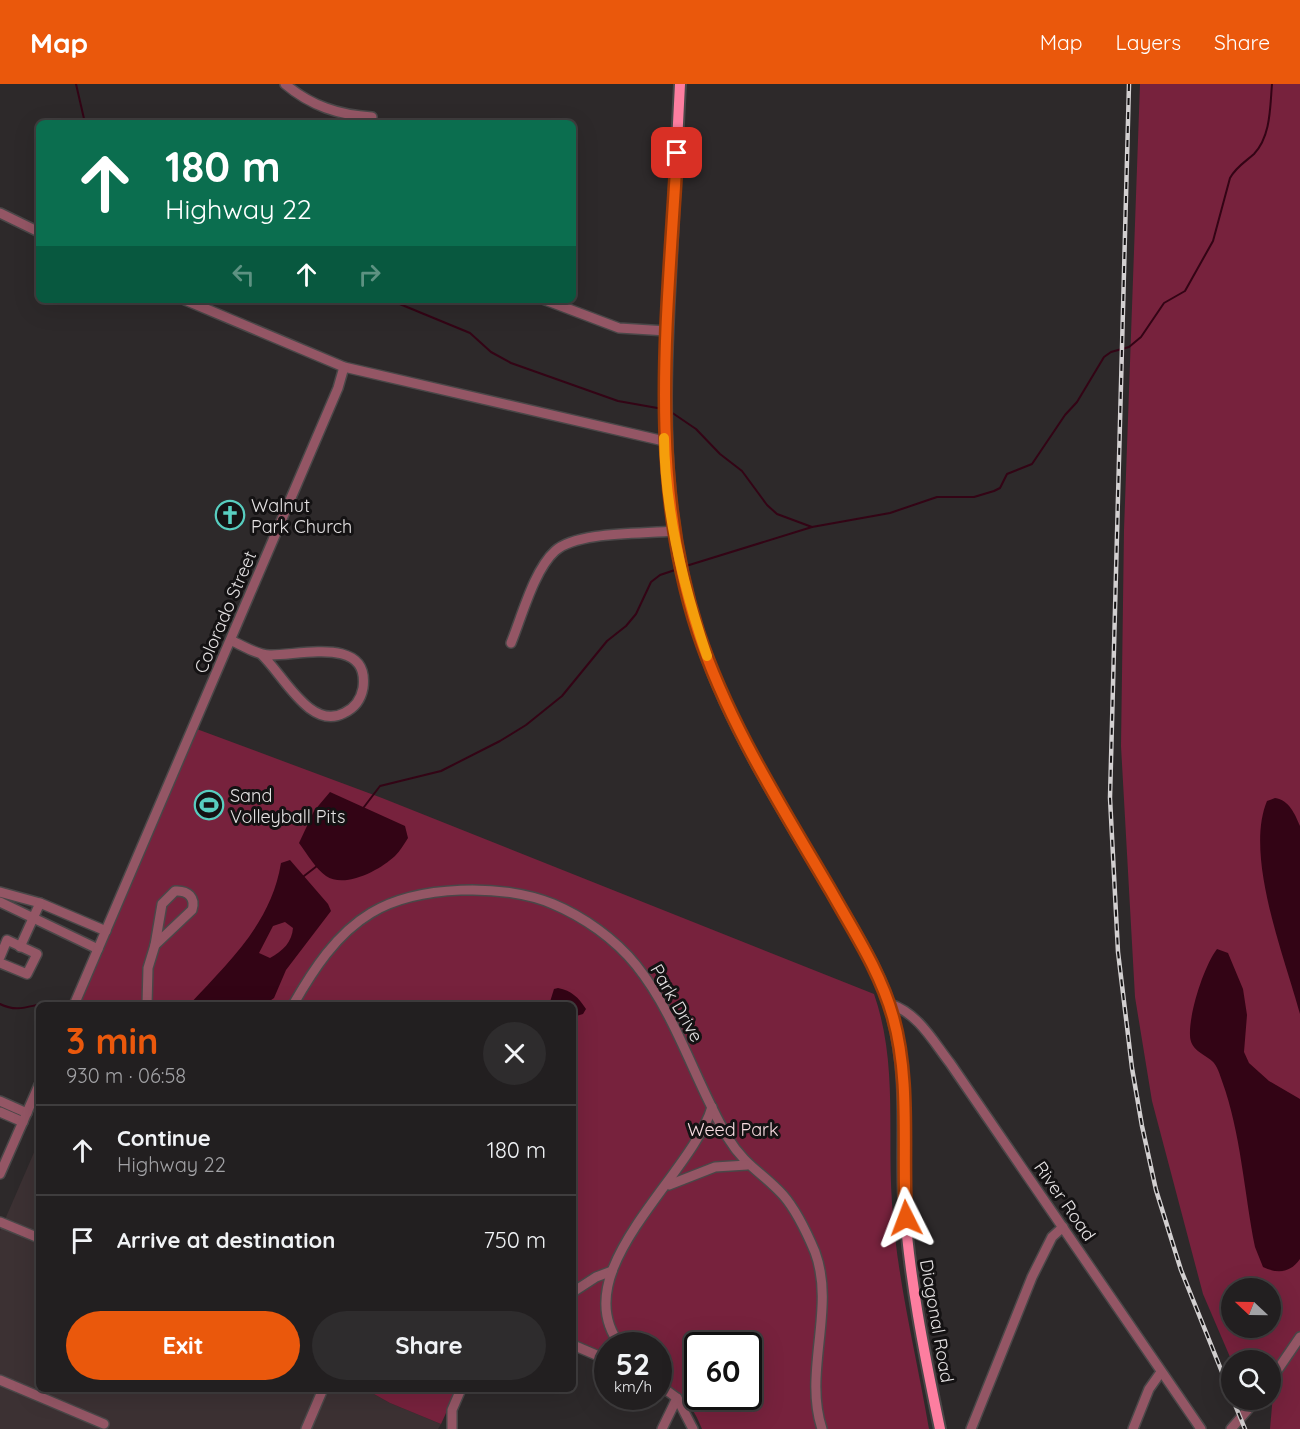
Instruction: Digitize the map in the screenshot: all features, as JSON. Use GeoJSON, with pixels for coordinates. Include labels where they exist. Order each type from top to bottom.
{"type":"FeatureCollection","features":[{"type":"Feature","properties":{"kind":"main road","name":"Diagonal Road"},"geometry":{"type":"LineString","coordinates":[[680,84],[667,331],[664,441],[674,531],[698,630],[723,696],[752,756],[871,961],[890,1004],[901,1057],[904,1188],[911,1276],[940,1429]]}},
{"type":"Feature","properties":{"kind":"street"},"geometry":{"type":"LineString","coordinates":[[285,84],[304,98],[325,109],[344,115],[372,117]]}},
{"type":"Feature","properties":{"kind":"street"},"geometry":{"type":"LineString","coordinates":[[0,213],[36,231]]}},
{"type":"Feature","properties":{"kind":"street"},"geometry":{"type":"LineString","coordinates":[[192,303],[344,367],[664,441]]}},
{"type":"Feature","properties":{"kind":"street"},"geometry":{"type":"LineString","coordinates":[[552,303],[619,328],[667,331]]}},
{"type":"Feature","properties":{"kind":"street","name":"Colorado Street"},"geometry":{"type":"LineString","coordinates":[[75,1002],[232,641],[338,388],[344,367]]}},
{"type":"Feature","properties":{"kind":"street"},"geometry":{"type":"LineString","coordinates":[[511,643],[545,563],[557,549],[580,539],[674,531]]}},
{"type":"Feature","properties":{"kind":"street"},"geometry":{"type":"LineString","coordinates":[[232,641],[261,654],[305,705],[326,717],[340,715],[350,710],[361,696],[363,682],[359,668],[344,654],[327,650],[261,654]]}},
{"type":"Feature","properties":{"kind":"street"},"geometry":{"type":"LineString","coordinates":[[147,1002],[148,968],[159,929],[160,910],[165,898],[175,891],[188,894],[194,900],[192,910],[155,945]]}},
{"type":"Feature","properties":{"kind":"street","name":"Park Drive"},"geometry":{"type":"LineString","coordinates":[[295,1002],[334,944],[360,920],[387,904],[448,892],[480,891],[537,899],[552,904],[592,927],[624,951],[658,998],[728,1139],[747,1165],[772,1184],[789,1203],[816,1255],[821,1292],[816,1391],[822,1429]]}},
{"type":"Feature","properties":{"kind":"street"},"geometry":{"type":"LineString","coordinates":[[0,892],[40,903],[106,931]]}},
{"type":"Feature","properties":{"kind":"street"},"geometry":{"type":"LineString","coordinates":[[0,902],[33,920],[98,949]]}},
{"type":"Feature","properties":{"kind":"street"},"geometry":{"type":"LineString","coordinates":[[20,946],[40,903]]}},
{"type":"Feature","properties":{"kind":"street"},"geometry":{"type":"LineString","coordinates":[[0,957],[7,940],[37,954],[27,974],[0,963]]}},
{"type":"Feature","properties":{"kind":"street","name":"River Road"},"geometry":{"type":"LineString","coordinates":[[890,1004],[906,1011],[927,1033],[1202,1429]]}},
{"type":"Feature","properties":{"kind":"street"},"geometry":{"type":"LineString","coordinates":[[0,1174],[36,1092]]}},
{"type":"Feature","properties":{"kind":"street"},"geometry":{"type":"LineString","coordinates":[[0,1101],[25,1117]]}},
{"type":"Feature","properties":{"kind":"street"},"geometry":{"type":"LineString","coordinates":[[613,1332],[606,1307],[612,1271],[647,1209],[698,1142],[712,1107]]}},
{"type":"Feature","properties":{"kind":"street"},"geometry":{"type":"LineString","coordinates":[[0,1112],[25,1117]]}},
{"type":"Feature","properties":{"kind":"street"},"geometry":{"type":"LineString","coordinates":[[664,1188],[715,1167],[747,1165]]}},
{"type":"Feature","properties":{"kind":"street"},"geometry":{"type":"LineString","coordinates":[[0,1222],[36,1237]]}},
{"type":"Feature","properties":{"kind":"street"},"geometry":{"type":"LineString","coordinates":[[971,1429],[1032,1277],[1052,1237],[1063,1227]]}},
{"type":"Feature","properties":{"kind":"street"},"geometry":{"type":"LineString","coordinates":[[576,1290],[596,1277],[612,1271]]}},
{"type":"Feature","properties":{"kind":"street"},"geometry":{"type":"LineString","coordinates":[[1281,1364],[1300,1336]]}},
{"type":"Feature","properties":{"kind":"street"},"geometry":{"type":"LineString","coordinates":[[576,1346],[594,1354]]}},
{"type":"Feature","properties":{"kind":"street"},"geometry":{"type":"LineString","coordinates":[[1133,1429],[1149,1389],[1161,1372]]}},
{"type":"Feature","properties":{"kind":"street"},"geometry":{"type":"LineString","coordinates":[[0,1380],[104,1424]]}},
{"type":"Feature","properties":{"kind":"street"},"geometry":{"type":"LineString","coordinates":[[306,1429],[322,1392]]}},
{"type":"Feature","properties":{"kind":"street"},"geometry":{"type":"LineString","coordinates":[[452,1429],[450,1416],[459,1393]]}},
{"type":"Feature","properties":{"kind":"street"},"geometry":{"type":"LineString","coordinates":[[672,1394],[677,1398],[693,1429]]}},
{"type":"Feature","properties":{"kind":"street"},"geometry":{"type":"LineString","coordinates":[[662,1429],[677,1398]]}},
{"type":"Feature","properties":{"kind":"street"},"geometry":{"type":"LineString","coordinates":[[1231,1429],[1247,1410]]}},
{"type":"Feature","properties":{"kind":"shaded area"},"geometry":{"type":"Polygon","coordinates":[[[330,792],[405,826],[408,838],[395,856],[372,872],[352,879],[334,879],[322,873],[299,843],[314,811],[330,792]]]}},
{"type":"Feature","properties":{"kind":"shaded area"},"geometry":{"type":"Polygon","coordinates":[[[1275,798],[1288,805],[1300,826],[1300,1014],[1269,907],[1263,878],[1260,850],[1261,824],[1267,801],[1275,798]]]}},
{"type":"Feature","properties":{"kind":"shaded area"},"geometry":{"type":"Polygon","coordinates":[[[290,860],[328,904],[331,911],[286,970],[274,998],[268,1002],[192,1002],[246,940],[268,905],[281,863],[290,860]],[[285,922],[273,926],[259,953],[270,958],[286,946],[293,928],[285,922]]]}},
{"type":"Feature","properties":{"kind":"shaded area"},"geometry":{"type":"Polygon","coordinates":[[[1217,949],[1228,953],[1243,989],[1247,1015],[1244,1052],[1249,1063],[1269,1081],[1300,1099],[1300,1259],[1288,1270],[1274,1271],[1263,1267],[1255,1247],[1238,1142],[1228,1101],[1215,1065],[1195,1048],[1191,1040],[1190,1026],[1198,990],[1217,949]]]}},
{"type":"Feature","properties":{"kind":"shaded area"},"geometry":{"type":"Polygon","coordinates":[[[554,989],[567,991],[577,998],[586,1009],[583,1014],[576,1016],[576,1002],[550,1002],[554,989]]]}},
{"type":"Feature","properties":{"kind":"shaded area"},"geometry":{"type":"Polygon","coordinates":[[[36,1148],[36,1392],[370,1392],[390,1403],[441,1424],[438,1429],[0,1429],[0,1231],[36,1148]]]}},
{"type":"Feature","properties":{"kind":"green space"},"geometry":{"type":"Polygon","coordinates":[[[1140,84],[1300,84],[1300,1429],[1270,1429],[1272,1410],[1281,1410],[1281,1350],[1227,1350],[1222,1338],[1281,1338],[1281,1278],[1221,1278],[1221,1336],[1203,1294],[1152,1101],[1135,997],[1121,746],[1124,530],[1140,84]]]}},
{"type":"Feature","properties":{"kind":"green space","name":"Weed Park"},"geometry":{"type":"Polygon","coordinates":[[[194,728],[382,798],[874,994],[886,1046],[889,1072],[894,1232],[907,1316],[929,1429],[702,1429],[692,1410],[762,1410],[762,1332],[684,1332],[684,1399],[672,1389],[672,1332],[594,1332],[594,1354],[576,1346],[576,1002],[75,1002],[194,728]]]}},
{"type":"Feature","properties":{"kind":"green space"},"geometry":{"type":"Polygon","coordinates":[[[370,1392],[456,1392],[441,1424],[390,1403],[370,1392]]]}},
{"type":"Feature","properties":{"kind":"waterway"},"geometry":{"type":"LineString","coordinates":[[76,84],[84,120]]}},
{"type":"Feature","properties":{"kind":"waterway"},"geometry":{"type":"LineString","coordinates":[[686,566],[812,527],[890,513],[937,497],[974,497],[1000,488],[1007,474],[1032,464],[1065,415],[1077,402],[1104,357],[1111,352],[1129,347],[1141,337],[1164,303],[1185,291],[1213,241],[1230,178],[1254,154],[1264,139],[1269,121],[1272,84]]}},
{"type":"Feature","properties":{"kind":"waterway"},"geometry":{"type":"LineString","coordinates":[[397,303],[470,333],[491,352],[511,363],[618,401],[663,409]]}},
{"type":"Feature","properties":{"kind":"waterway"},"geometry":{"type":"LineString","coordinates":[[671,412],[696,429],[720,454],[742,471],[767,505],[777,514],[812,527]]}},
{"type":"Feature","properties":{"kind":"waterway"},"geometry":{"type":"LineString","coordinates":[[364,807],[380,786],[441,771],[526,725],[562,696],[607,641],[626,626],[636,614],[651,582],[660,575],[678,569]]}},
{"type":"Feature","properties":{"kind":"waterway"},"geometry":{"type":"LineString","coordinates":[[304,876],[317,866]]}},
{"type":"Feature","properties":{"kind":"waterway"},"geometry":{"type":"LineString","coordinates":[[0,1004],[15,1008],[36,1005]]}},
{"type":"Feature","properties":{"kind":"railway"},"geometry":{"type":"LineString","coordinates":[[1129,84],[1110,798],[1118,952],[1132,1068],[1156,1190],[1181,1270],[1221,1370]]}},
{"type":"Feature","properties":{"kind":"railway"},"geometry":{"type":"LineString","coordinates":[[1237,1410],[1245,1429]]}},
{"type":"Feature","properties":{"kind":"slow traffic"},"geometry":{"type":"LineString","coordinates":[[664,438],[668,493],[676,545],[686,589],[707,656]]}},
{"type":"Feature","properties":{"kind":"place","name":"Walnut Park Church"},"geometry":{"type":"Point","coordinates":[230,515]}},
{"type":"Feature","properties":{"kind":"place","name":"Sand Volleyball Pits"},"geometry":{"type":"Point","coordinates":[209,805]}},
{"type":"Feature","properties":{"kind":"route"},"geometry":{"type":"LineString","coordinates":[[677,153],[664,402],[664,443],[668,493],[676,545],[686,589],[708,661],[737,727],[871,961],[890,1004],[898,1037],[903,1082],[906,1218]]}}]}
